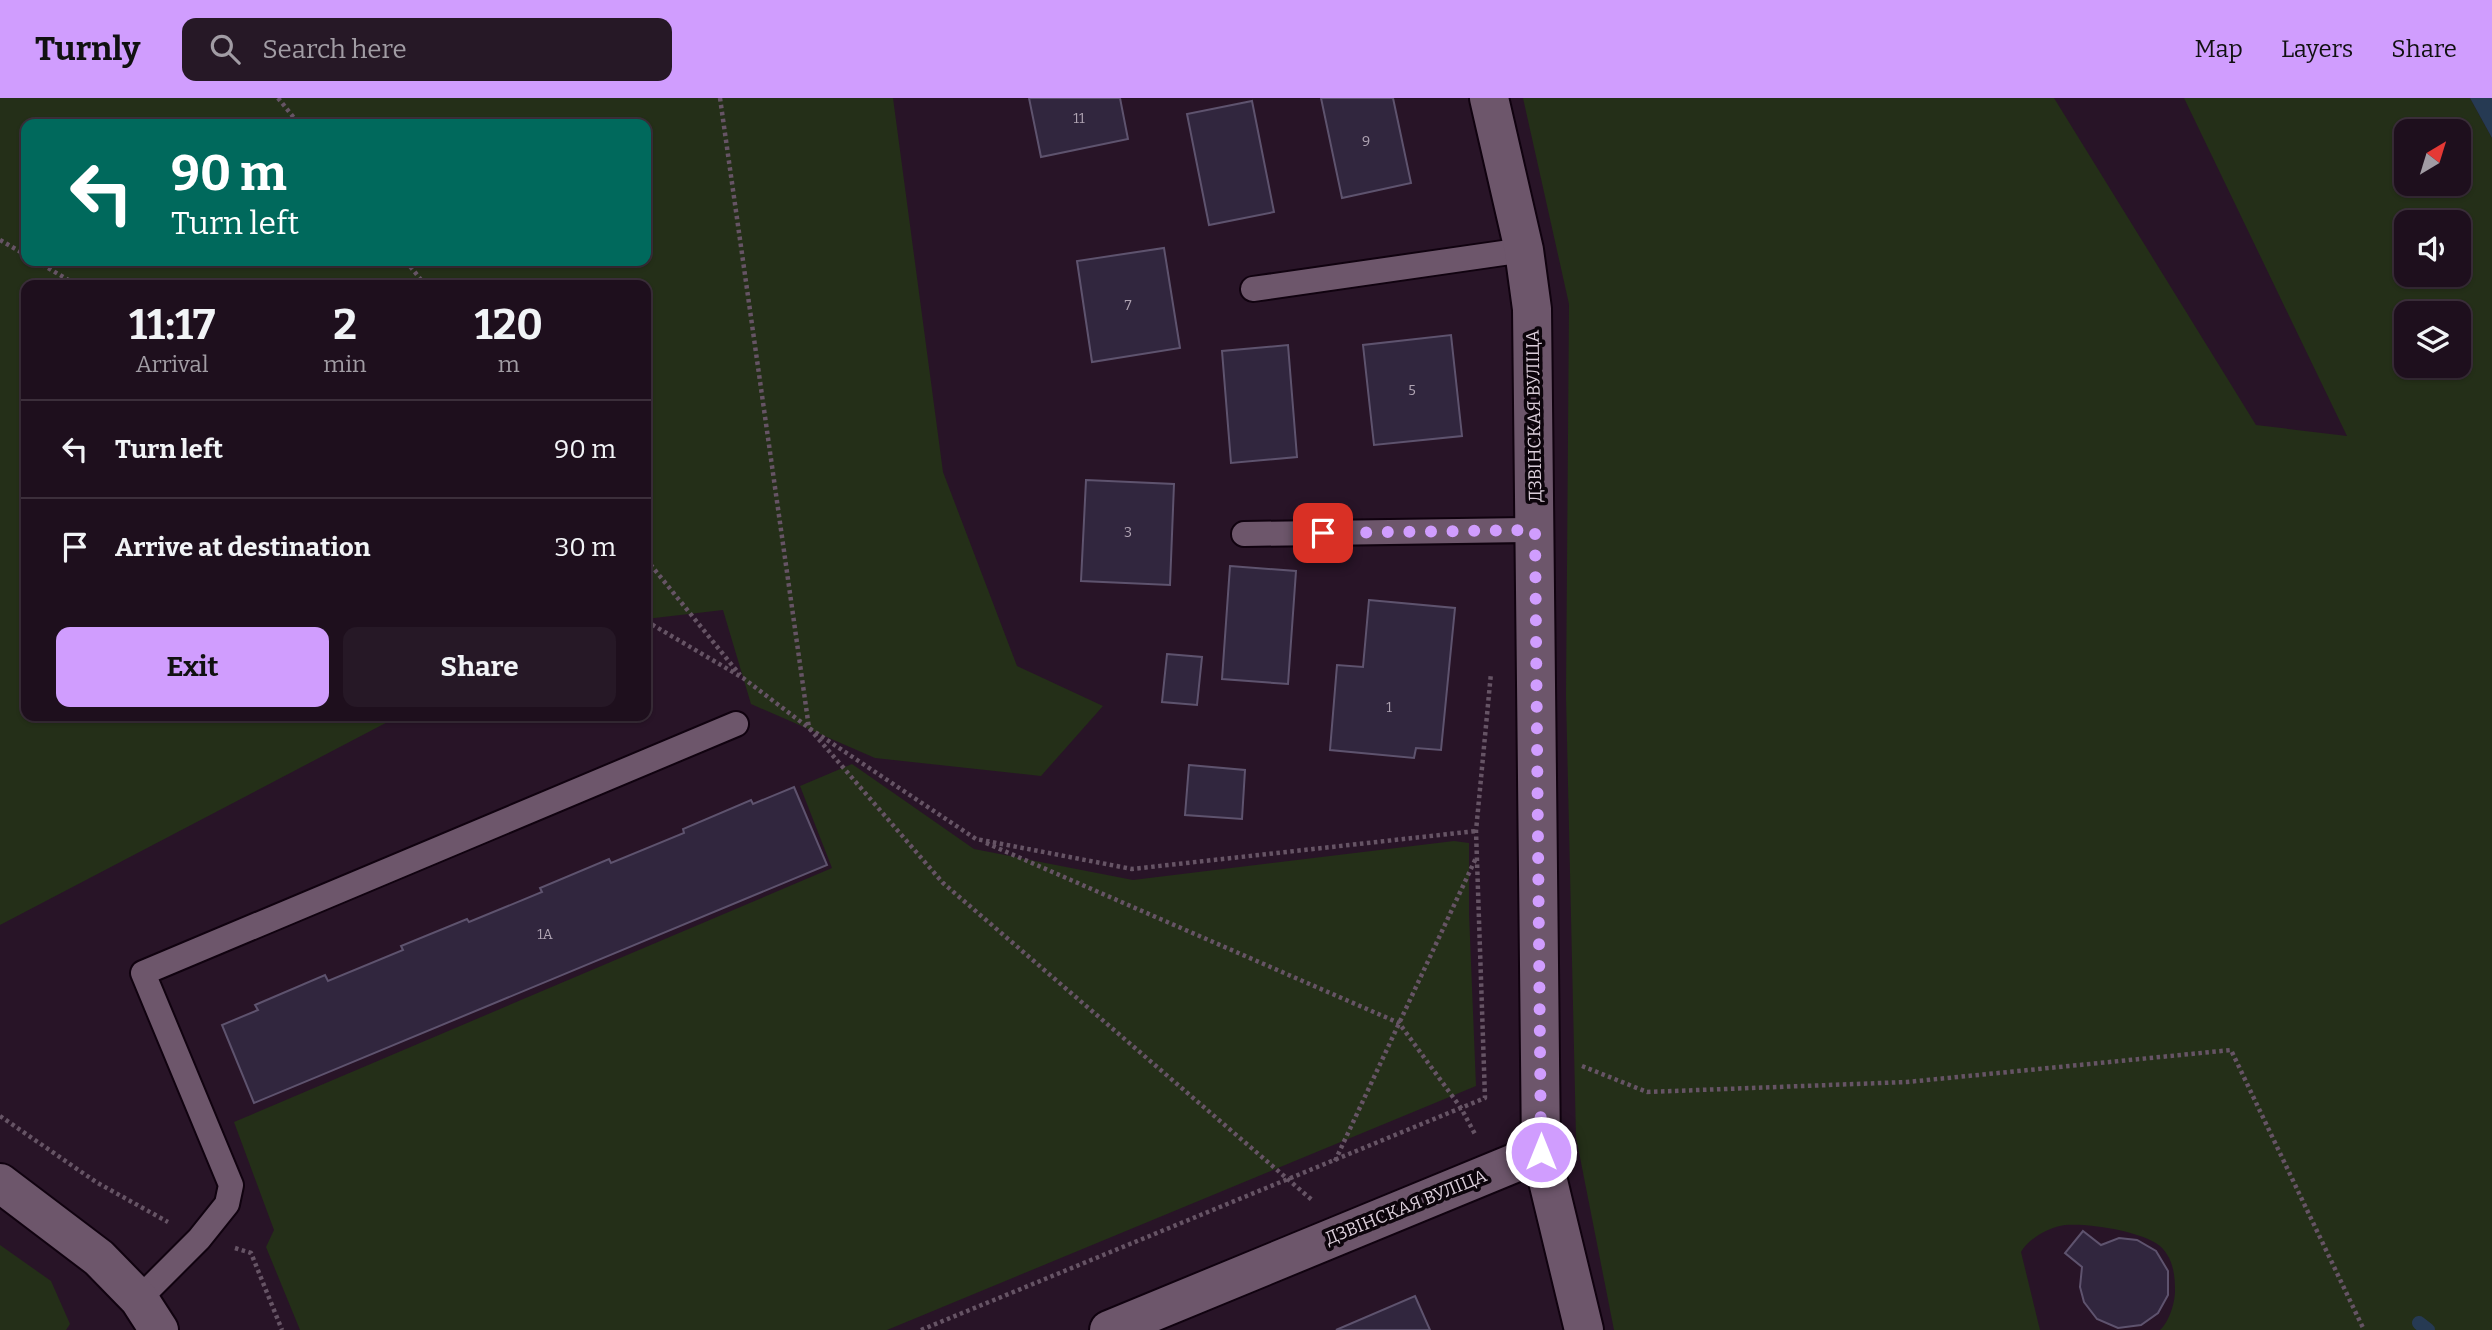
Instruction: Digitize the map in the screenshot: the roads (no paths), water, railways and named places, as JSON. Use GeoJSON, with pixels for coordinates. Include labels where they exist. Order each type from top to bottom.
{"type":"FeatureCollection","features":[{"type":"Feature","properties":{"kind":"street","name":"ДЗВІНСКАЯ ВУЛІЦА"},"geometry":{"type":"LineString","coordinates":[[1109,1330],[1541,1152],[1532,309],[1524,250],[1489,98]]}},
{"type":"Feature","properties":{"kind":"street"},"geometry":{"type":"LineString","coordinates":[[1541,1152],[1584,1330]]}},
{"type":"Feature","properties":{"kind":"street"},"geometry":{"type":"LineString","coordinates":[[0,1183],[99,1258],[149,1314]]}},
{"type":"Feature","properties":{"kind":"lane"},"geometry":{"type":"LineString","coordinates":[[1253,289],[1524,250]]}},
{"type":"Feature","properties":{"kind":"lane"},"geometry":{"type":"LineString","coordinates":[[1244,534],[1535,530]]}},
{"type":"Feature","properties":{"kind":"lane"},"geometry":{"type":"LineString","coordinates":[[149,1314],[227,1204],[231,1185],[143,973],[736,724]]}},
{"type":"Feature","properties":{"kind":"water"},"geometry":{"type":"Polygon","coordinates":[[[2470,98],[2492,98],[2492,138],[2470,98]]]}},
{"type":"Feature","properties":{"kind":"waterway"},"geometry":{"type":"LineString","coordinates":[[2419,1323],[2428,1330]]}}]}
